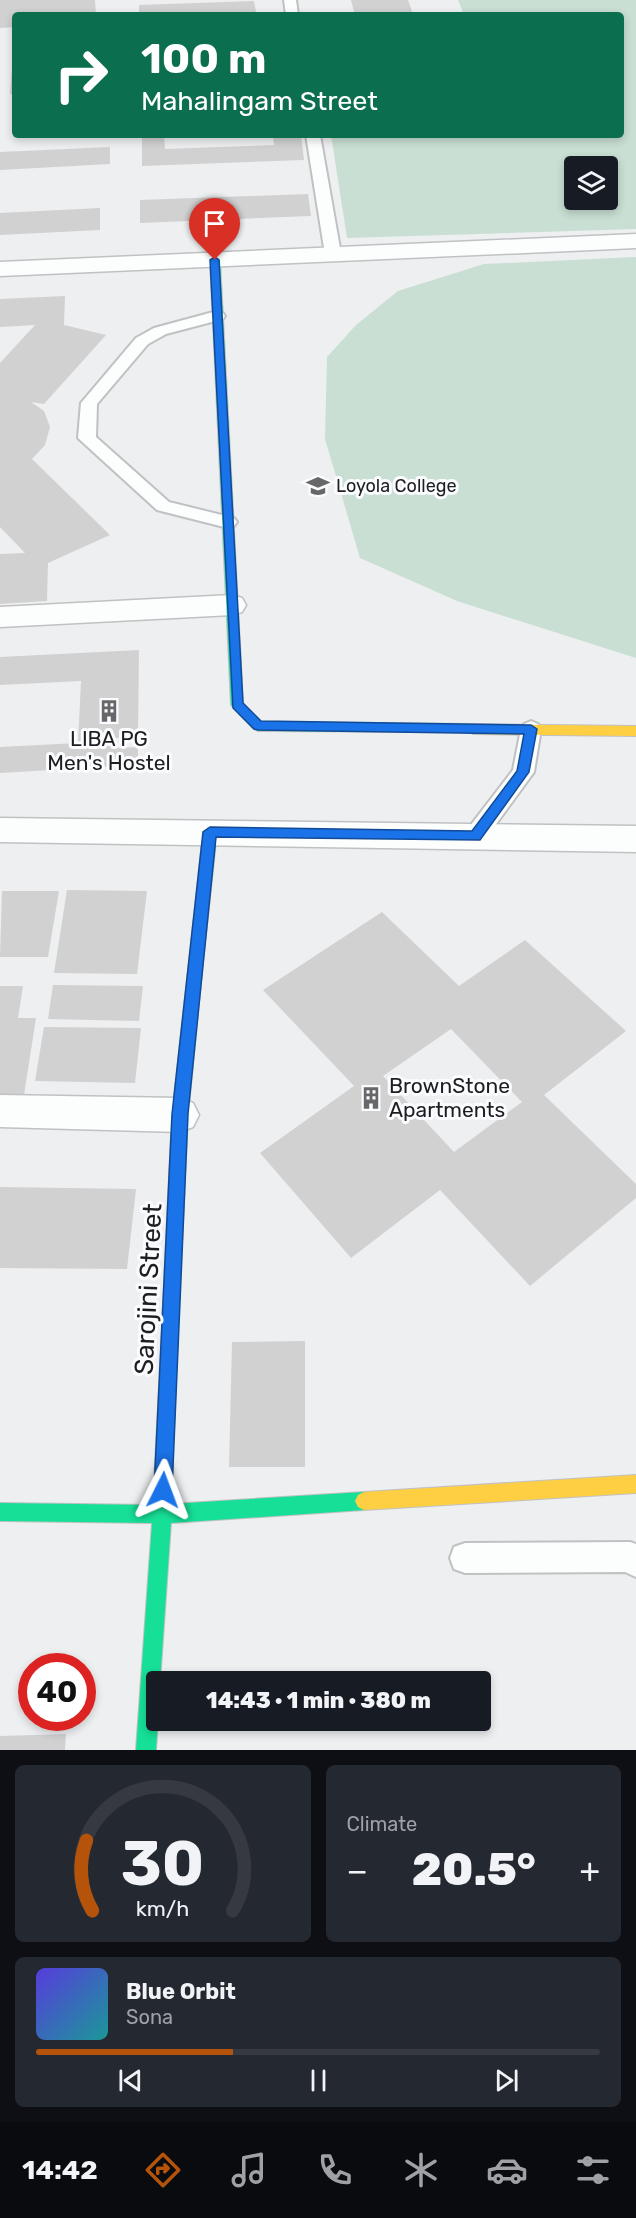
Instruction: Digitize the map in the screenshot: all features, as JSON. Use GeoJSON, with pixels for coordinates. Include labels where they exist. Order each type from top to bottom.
{"type":"FeatureCollection","features":[{"type":"Feature","properties":{"kind":"street"},"geometry":{"type":"LineString","coordinates":[[0,269],[636,241]]}},
{"type":"Feature","properties":{"kind":"street"},"geometry":{"type":"LineString","coordinates":[[215,260],[237,705],[258,726],[636,731]]}},
{"type":"Feature","properties":{"kind":"street"},"geometry":{"type":"LineString","coordinates":[[0,617],[232,605]]}},
{"type":"Feature","properties":{"kind":"street"},"geometry":{"type":"LineString","coordinates":[[0,830],[636,839]]}},
{"type":"Feature","properties":{"kind":"street","name":"Sarojini Street"},"geometry":{"type":"LineString","coordinates":[[146,1750],[162,1514],[180,1114],[210,832]]}},
{"type":"Feature","properties":{"kind":"street"},"geometry":{"type":"LineString","coordinates":[[0,1111],[180,1114]]}},
{"type":"Feature","properties":{"kind":"street"},"geometry":{"type":"LineString","coordinates":[[0,1512],[162,1514],[636,1484]]}},
{"type":"Feature","properties":{"kind":"lane"},"geometry":{"type":"LineString","coordinates":[[314,138],[333,254]]}},
{"type":"Feature","properties":{"kind":"lane"},"geometry":{"type":"LineString","coordinates":[[218,316],[160,331],[142,341],[89,403],[87,438],[163,506],[228,522]]}},
{"type":"Feature","properties":{"kind":"lane"},"geometry":{"type":"LineString","coordinates":[[475,836],[523,772],[531,729]]}},
{"type":"Feature","properties":{"kind":"lane"},"geometry":{"type":"LineString","coordinates":[[465,1558],[630,1557],[636,1562]]}},
{"type":"Feature","properties":{"kind":"green space"},"geometry":{"type":"Polygon","coordinates":[[[458,0],[636,0],[636,229],[347,238],[331,138],[624,138],[624,12],[463,12],[458,0]]]}},
{"type":"Feature","properties":{"kind":"green space"},"geometry":{"type":"Polygon","coordinates":[[[636,257],[636,658],[457,601],[360,558],[325,439],[327,357],[356,325],[398,291],[484,264],[636,257]]]}},
{"type":"Feature","properties":{"kind":"building"},"geometry":{"type":"Polygon","coordinates":[[[0,0],[95,0],[96,12],[12,12],[12,27],[0,28],[0,0]]]}},
{"type":"Feature","properties":{"kind":"building"},"geometry":{"type":"Polygon","coordinates":[[[351,0],[408,0],[412,12],[354,12],[351,0]]]}},
{"type":"Feature","properties":{"kind":"building"},"geometry":{"type":"Polygon","coordinates":[[[254,1],[256,12],[139,12],[139,5],[254,1]]]}},
{"type":"Feature","properties":{"kind":"building"},"geometry":{"type":"Polygon","coordinates":[[[12,69],[12,94],[10,94],[12,69]]]}},
{"type":"Feature","properties":{"kind":"building"},"geometry":{"type":"Polygon","coordinates":[[[142,138],[164,138],[165,149],[274,145],[273,138],[301,138],[304,160],[142,166],[142,138]]]}},
{"type":"Feature","properties":{"kind":"building"},"geometry":{"type":"Polygon","coordinates":[[[110,147],[110,164],[0,170],[0,152],[110,147]]]}},
{"type":"Feature","properties":{"kind":"building"},"geometry":{"type":"Polygon","coordinates":[[[308,194],[311,216],[140,223],[140,200],[308,194]]]}},
{"type":"Feature","properties":{"kind":"building"},"geometry":{"type":"Polygon","coordinates":[[[100,208],[100,230],[0,235],[0,213],[100,208]]]}},
{"type":"Feature","properties":{"kind":"building"},"geometry":{"type":"Polygon","coordinates":[[[65,296],[64,325],[106,335],[44,404],[31,402],[44,411],[50,427],[45,445],[32,459],[110,535],[48,563],[47,601],[0,604],[0,554],[25,553],[0,527],[0,363],[35,325],[0,327],[0,299],[65,296]]]}},
{"type":"Feature","properties":{"kind":"building","name":"LIBA PG Men's Hostel"},"geometry":{"type":"Polygon","coordinates":[[[139,650],[138,737],[115,738],[115,748],[138,747],[138,765],[0,773],[0,747],[78,743],[81,681],[0,685],[0,657],[139,650]]]}},
{"type":"Feature","properties":{"kind":"building"},"geometry":{"type":"Polygon","coordinates":[[[67,890],[147,891],[137,974],[54,973],[67,890]]]}},
{"type":"Feature","properties":{"kind":"building"},"geometry":{"type":"Polygon","coordinates":[[[2,891],[59,891],[48,957],[0,957],[2,891]]]}},
{"type":"Feature","properties":{"kind":"building","name":"BrownStone Apartments"},"geometry":{"type":"Polygon","coordinates":[[[382,912],[459,986],[525,940],[626,1031],[544,1095],[636,1184],[636,1198],[530,1286],[440,1190],[351,1258],[260,1153],[354,1086],[263,990],[382,912]],[[451,1029],[383,1076],[454,1152],[522,1102],[451,1029]]]}},
{"type":"Feature","properties":{"kind":"building"},"geometry":{"type":"Polygon","coordinates":[[[53,985],[143,986],[139,1021],[48,1019],[53,985]]]}},
{"type":"Feature","properties":{"kind":"building"},"geometry":{"type":"Polygon","coordinates":[[[0,986],[23,986],[18,1018],[36,1018],[24,1095],[0,1094],[0,986]]]}},
{"type":"Feature","properties":{"kind":"building"},"geometry":{"type":"Polygon","coordinates":[[[44,1027],[141,1028],[135,1083],[35,1081],[44,1027]]]}},
{"type":"Feature","properties":{"kind":"building"},"geometry":{"type":"Polygon","coordinates":[[[0,1187],[136,1189],[127,1269],[0,1268],[0,1187]]]}},
{"type":"Feature","properties":{"kind":"building"},"geometry":{"type":"Polygon","coordinates":[[[305,1341],[305,1467],[229,1467],[232,1342],[305,1341]]]}},
{"type":"Feature","properties":{"kind":"building"},"geometry":{"type":"Polygon","coordinates":[[[66,1734],[65,1750],[0,1750],[0,1736],[66,1734]]]}},
{"type":"Feature","properties":{"kind":"traffic: fast"},"geometry":{"type":"LineString","coordinates":[[215,260],[237,705],[258,726],[473,729]]}},
{"type":"Feature","properties":{"kind":"traffic: fast"},"geometry":{"type":"LineString","coordinates":[[196,962],[210,832]]}},
{"type":"Feature","properties":{"kind":"traffic: fast"},"geometry":{"type":"LineString","coordinates":[[146,1750],[162,1514],[170,1326]]}},
{"type":"Feature","properties":{"kind":"traffic: fast"},"geometry":{"type":"LineString","coordinates":[[0,1512],[162,1514],[364,1501]]}},
{"type":"Feature","properties":{"kind":"traffic: slow"},"geometry":{"type":"LineString","coordinates":[[473,729],[636,731]]}},
{"type":"Feature","properties":{"kind":"traffic: slow"},"geometry":{"type":"LineString","coordinates":[[170,1326],[180,1115],[196,962]]}},
{"type":"Feature","properties":{"kind":"traffic: slow"},"geometry":{"type":"LineString","coordinates":[[364,1501],[636,1484]]}},
{"type":"Feature","properties":{"kind":"place","name":"Loyola College"},"geometry":{"type":"Point","coordinates":[318,486]}},
{"type":"Feature","properties":{"kind":"place","name":"LIBA PG Men's Hostel"},"geometry":{"type":"Point","coordinates":[109,711]}},
{"type":"Feature","properties":{"kind":"place","name":"BrownStone Apartments"},"geometry":{"type":"Point","coordinates":[371,1098]}},
{"type":"Feature","properties":{"kind":"route"},"geometry":{"type":"LineString","coordinates":[[163,1490],[180,1114],[210,832],[475,836],[523,772],[531,729],[258,726],[237,705],[215,260]]}}]}
